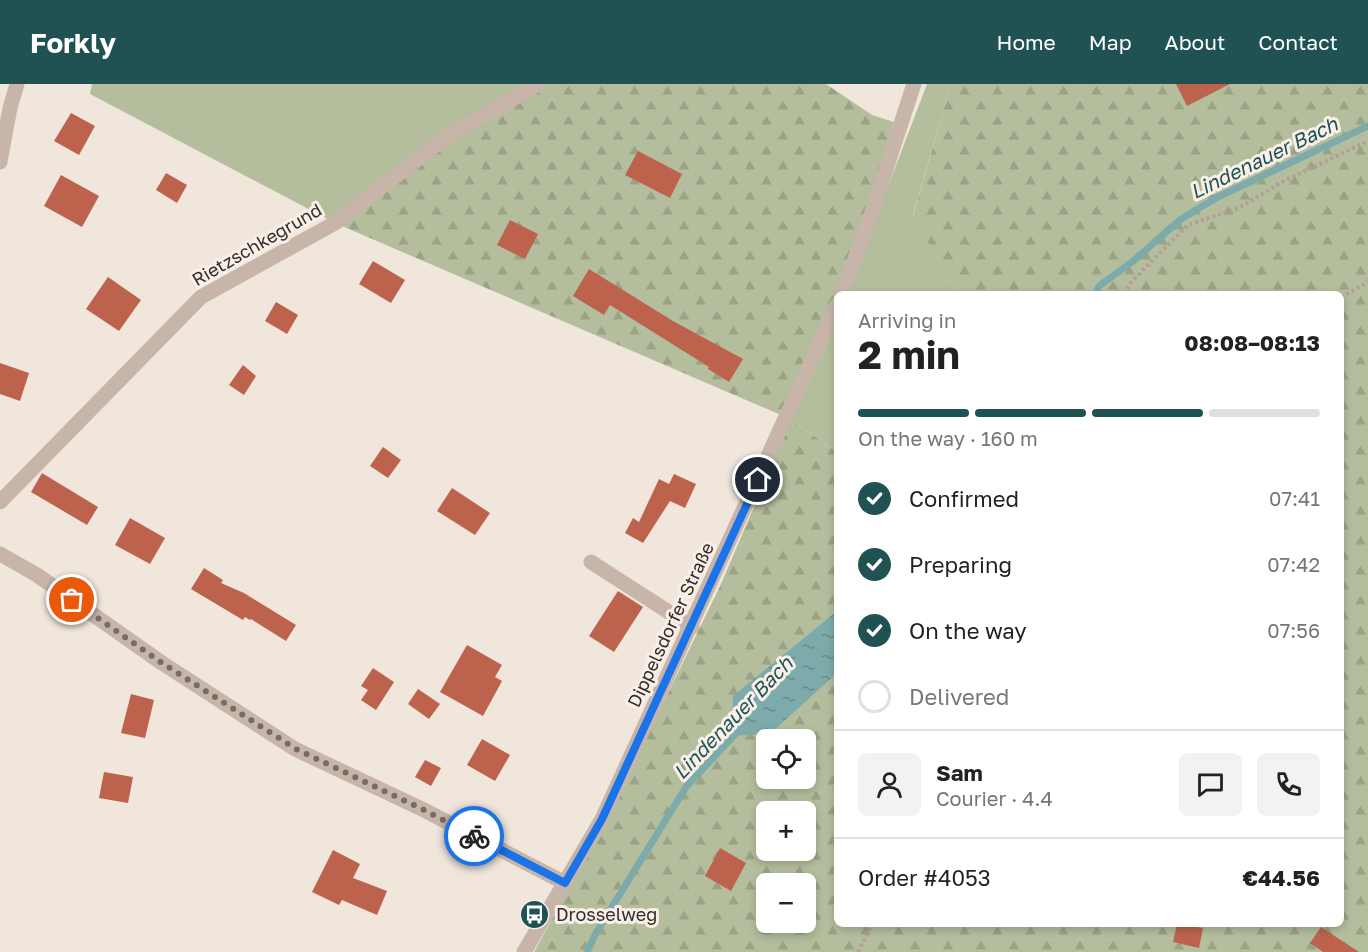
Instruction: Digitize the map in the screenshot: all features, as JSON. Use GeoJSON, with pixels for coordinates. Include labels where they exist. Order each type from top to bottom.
{"type":"FeatureCollection","features":[{"type":"Feature","properties":{"kind":"street"},"geometry":{"type":"LineString","coordinates":[[0,162],[17,84]]}},
{"type":"Feature","properties":{"kind":"street","name":"Rietzschkegrund"},"geometry":{"type":"LineString","coordinates":[[0,502],[201,297],[335,223],[446,137],[539,84]]}},
{"type":"Feature","properties":{"kind":"street"},"geometry":{"type":"LineString","coordinates":[[843,291],[914,84]]}},
{"type":"Feature","properties":{"kind":"street","name":"Dippelsdorfer Straße"},"geometry":{"type":"LineString","coordinates":[[524,952],[602,819],[692,627],[834,312]]}},
{"type":"Feature","properties":{"kind":"street"},"geometry":{"type":"LineString","coordinates":[[0,554],[37,575],[162,663],[296,749],[422,809],[565,883]]}},
{"type":"Feature","properties":{"kind":"street"},"geometry":{"type":"LineString","coordinates":[[591,562],[692,627]]}},
{"type":"Feature","properties":{"kind":"path"},"geometry":{"type":"LineString","coordinates":[[1126,291],[1188,225],[1239,208],[1280,183],[1368,141]]}},
{"type":"Feature","properties":{"kind":"path"},"geometry":{"type":"LineString","coordinates":[[1344,295],[1368,282]]}},
{"type":"Feature","properties":{"kind":"path"},"geometry":{"type":"LineString","coordinates":[[858,952],[870,927]]}},
{"type":"Feature","properties":{"kind":"green space"},"geometry":{"type":"Polygon","coordinates":[[[92,84],[539,84],[335,223],[90,94],[92,84]]]}},
{"type":"Feature","properties":{"kind":"green space"},"geometry":{"type":"Polygon","coordinates":[[[539,84],[826,84],[872,115],[894,122],[870,198],[836,291],[834,291],[832,303],[781,415],[335,223],[446,137],[539,84]]]}},
{"type":"Feature","properties":{"kind":"green space"},"geometry":{"type":"Polygon","coordinates":[[[927,84],[951,84],[913,215],[956,291],[848,291],[927,84]]]}},
{"type":"Feature","properties":{"kind":"green space"},"geometry":{"type":"Polygon","coordinates":[[[951,84],[1368,84],[1368,952],[534,952],[605,823],[721,584],[791,420],[834,450],[834,927],[1344,927],[1344,291],[956,291],[913,216],[951,84]]]}},
{"type":"Feature","properties":{"kind":"green space"},"geometry":{"type":"Polygon","coordinates":[[[834,326],[834,450],[791,420],[834,326]]]}},
{"type":"Feature","properties":{"kind":"water"},"geometry":{"type":"Polygon","coordinates":[[[834,613],[834,676],[775,729],[756,729],[756,734],[733,736],[733,696],[834,613]]]}},
{"type":"Feature","properties":{"kind":"building"},"geometry":{"type":"Polygon","coordinates":[[[1176,84],[1230,84],[1187,106],[1176,84]]]}},
{"type":"Feature","properties":{"kind":"building"},"geometry":{"type":"Polygon","coordinates":[[[71,113],[95,126],[79,155],[54,141],[71,113]]]}},
{"type":"Feature","properties":{"kind":"building"},"geometry":{"type":"Polygon","coordinates":[[[638,151],[682,174],[670,198],[625,175],[638,151]]]}},
{"type":"Feature","properties":{"kind":"building"},"geometry":{"type":"Polygon","coordinates":[[[166,173],[187,185],[177,203],[156,190],[166,173]]]}},
{"type":"Feature","properties":{"kind":"building"},"geometry":{"type":"Polygon","coordinates":[[[61,175],[99,196],[82,227],[44,206],[61,175]]]}},
{"type":"Feature","properties":{"kind":"building"},"geometry":{"type":"Polygon","coordinates":[[[510,220],[538,234],[525,259],[497,245],[510,220]]]}},
{"type":"Feature","properties":{"kind":"building"},"geometry":{"type":"Polygon","coordinates":[[[373,261],[405,280],[391,303],[359,284],[373,261]]]}},
{"type":"Feature","properties":{"kind":"building"},"geometry":{"type":"Polygon","coordinates":[[[589,269],[673,321],[743,359],[729,382],[610,305],[604,315],[573,296],[589,269]]]}},
{"type":"Feature","properties":{"kind":"building"},"geometry":{"type":"Polygon","coordinates":[[[108,277],[141,300],[119,331],[86,309],[108,277]]]}},
{"type":"Feature","properties":{"kind":"building"},"geometry":{"type":"Polygon","coordinates":[[[276,302],[298,315],[287,334],[265,321],[276,302]]]}},
{"type":"Feature","properties":{"kind":"building"},"geometry":{"type":"Polygon","coordinates":[[[0,363],[29,373],[20,401],[0,394],[0,363]]]}},
{"type":"Feature","properties":{"kind":"building"},"geometry":{"type":"Polygon","coordinates":[[[243,365],[256,376],[244,395],[229,385],[243,365]]]}},
{"type":"Feature","properties":{"kind":"building"},"geometry":{"type":"Polygon","coordinates":[[[383,447],[401,460],[388,478],[370,466],[383,447]]]}},
{"type":"Feature","properties":{"kind":"building"},"geometry":{"type":"Polygon","coordinates":[[[42,473],[98,507],[87,525],[31,492],[42,473]]]}},
{"type":"Feature","properties":{"kind":"building"},"geometry":{"type":"Polygon","coordinates":[[[674,474],[696,484],[685,508],[670,501],[643,543],[625,533],[633,518],[639,522],[659,479],[669,484],[674,474]]]}},
{"type":"Feature","properties":{"kind":"building"},"geometry":{"type":"Polygon","coordinates":[[[452,488],[490,513],[475,535],[437,511],[452,488]]]}},
{"type":"Feature","properties":{"kind":"building"},"geometry":{"type":"Polygon","coordinates":[[[130,518],[165,538],[150,564],[115,545],[130,518]]]}},
{"type":"Feature","properties":{"kind":"building"},"geometry":{"type":"Polygon","coordinates":[[[204,568],[223,580],[221,583],[244,593],[296,625],[286,641],[251,619],[245,617],[243,620],[191,589],[204,568]]]}},
{"type":"Feature","properties":{"kind":"building"},"geometry":{"type":"Polygon","coordinates":[[[618,591],[643,607],[614,652],[589,636],[618,591]]]}},
{"type":"Feature","properties":{"kind":"building"},"geometry":{"type":"Polygon","coordinates":[[[467,645],[502,665],[495,677],[502,681],[483,716],[440,692],[467,645]]]}},
{"type":"Feature","properties":{"kind":"building"},"geometry":{"type":"Polygon","coordinates":[[[373,668],[394,682],[376,710],[361,700],[368,690],[361,686],[373,668]]]}},
{"type":"Feature","properties":{"kind":"building"},"geometry":{"type":"Polygon","coordinates":[[[418,689],[440,704],[429,719],[408,704],[418,689]]]}},
{"type":"Feature","properties":{"kind":"building"},"geometry":{"type":"Polygon","coordinates":[[[131,694],[154,700],[145,738],[121,733],[131,694]]]}},
{"type":"Feature","properties":{"kind":"building"},"geometry":{"type":"Polygon","coordinates":[[[482,739],[510,755],[495,781],[467,765],[482,739]]]}},
{"type":"Feature","properties":{"kind":"building"},"geometry":{"type":"Polygon","coordinates":[[[425,760],[441,768],[431,786],[415,777],[425,760]]]}},
{"type":"Feature","properties":{"kind":"building"},"geometry":{"type":"Polygon","coordinates":[[[104,772],[133,777],[128,803],[99,798],[104,772]]]}},
{"type":"Feature","properties":{"kind":"building"},"geometry":{"type":"Polygon","coordinates":[[[720,848],[746,863],[731,891],[705,876],[720,848]]]}},
{"type":"Feature","properties":{"kind":"building"},"geometry":{"type":"Polygon","coordinates":[[[333,850],[360,864],[353,878],[387,891],[377,915],[342,900],[339,905],[312,892],[333,850]]]}},
{"type":"Feature","properties":{"kind":"building"},"geometry":{"type":"Polygon","coordinates":[[[1176,927],[1203,928],[1199,948],[1173,942],[1176,927]]]}},
{"type":"Feature","properties":{"kind":"building"},"geometry":{"type":"Polygon","coordinates":[[[1321,927],[1359,952],[1323,952],[1310,943],[1321,927]]]}},
{"type":"Feature","properties":{"kind":"waterway","name":"Lindenauer Bach"},"geometry":{"type":"LineString","coordinates":[[1097,291],[1099,286],[1132,262],[1181,219],[1216,198],[1368,126]]}},
{"type":"Feature","properties":{"kind":"waterway","name":"Lindenauer Bach"},"geometry":{"type":"LineString","coordinates":[[587,952],[596,933],[686,787],[739,730]]}},
{"type":"Feature","properties":{"kind":"way so far"},"geometry":{"type":"LineString","coordinates":[[72,600],[162,663],[296,749],[474,836]]}},
{"type":"Feature","properties":{"kind":"place","name":"Drosselweg"},"geometry":{"type":"Point","coordinates":[535,915]}},
{"type":"Feature","properties":{"kind":"route"},"geometry":{"type":"LineString","coordinates":[[474,836],[565,883],[602,819],[642,736],[758,480]]}}]}
